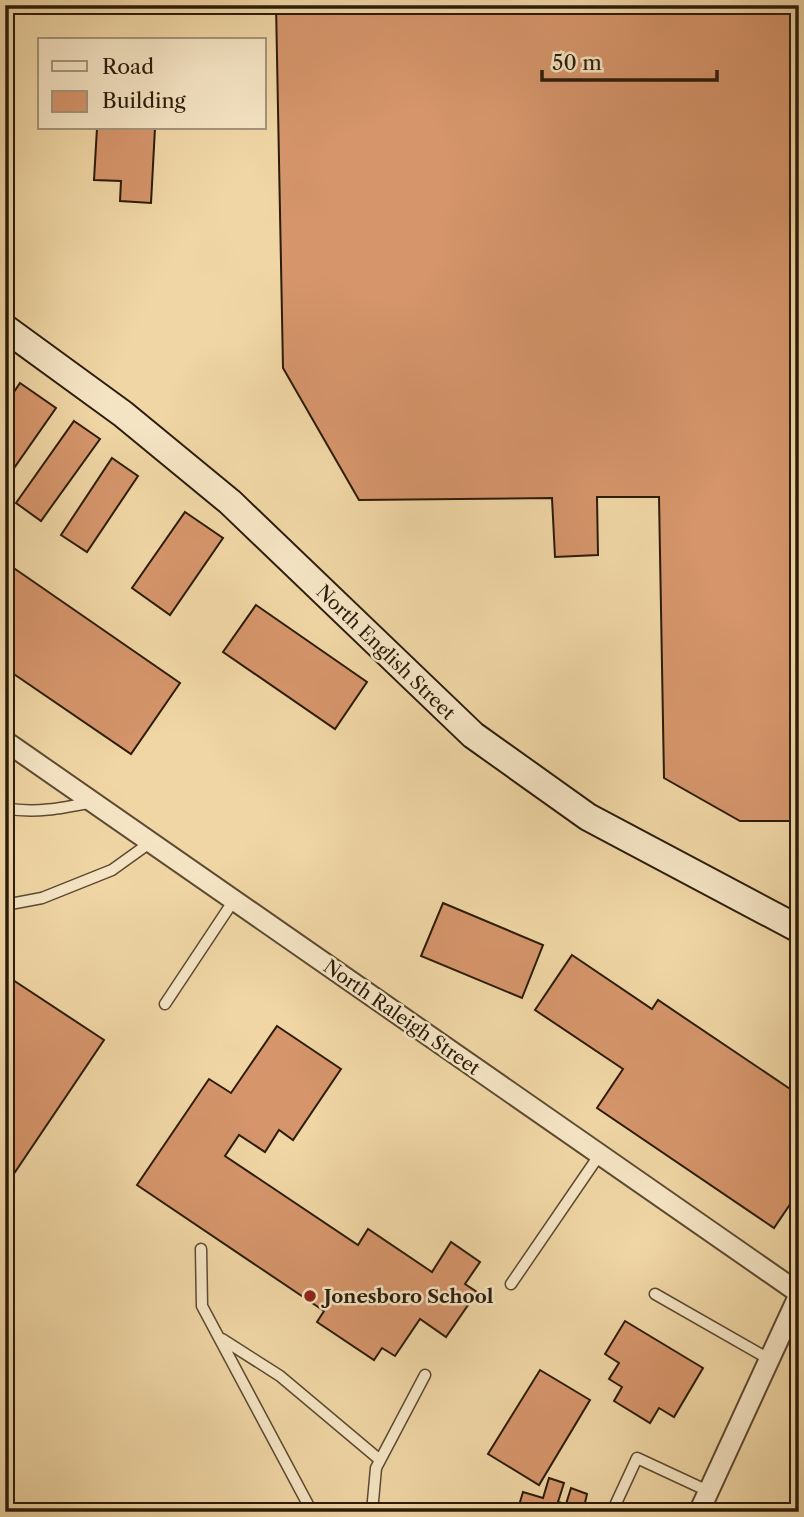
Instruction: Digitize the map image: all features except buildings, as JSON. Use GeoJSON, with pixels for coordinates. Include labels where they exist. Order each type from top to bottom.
{"type":"FeatureCollection","features":[{"type":"Feature","properties":{"kind":"street","name":"North English Street"},"geometry":{"type":"LineString","coordinates":[[5,328],[123,414],[230,502],[473,735],[588,817],[797,924]]}},
{"type":"Feature","properties":{"kind":"street","name":"North Raleigh Street"},"geometry":{"type":"LineString","coordinates":[[5,741],[799,1294]]}},
{"type":"Feature","properties":{"kind":"street"},"geometry":{"type":"LineString","coordinates":[[699,1512],[799,1294]]}},
{"type":"Feature","properties":{"kind":"lane"},"geometry":{"type":"LineString","coordinates":[[5,808],[22,811],[57,810],[93,802]]}},
{"type":"Feature","properties":{"kind":"lane"},"geometry":{"type":"LineString","coordinates":[[5,905],[42,898],[112,870],[151,842]]}},
{"type":"Feature","properties":{"kind":"lane"},"geometry":{"type":"LineString","coordinates":[[165,1004],[234,900]]}},
{"type":"Feature","properties":{"kind":"lane"},"geometry":{"type":"LineString","coordinates":[[511,1284],[600,1154]]}},
{"type":"Feature","properties":{"kind":"lane"},"geometry":{"type":"LineString","coordinates":[[201,1249],[202,1306],[312,1512]]}},
{"type":"Feature","properties":{"kind":"lane"},"geometry":{"type":"LineString","coordinates":[[655,1294],[769,1359]]}},
{"type":"Feature","properties":{"kind":"lane"},"geometry":{"type":"LineString","coordinates":[[219,1337],[279,1376],[380,1460]]}},
{"type":"Feature","properties":{"kind":"lane"},"geometry":{"type":"LineString","coordinates":[[372,1512],[376,1468],[425,1375]]}},
{"type":"Feature","properties":{"kind":"lane"},"geometry":{"type":"LineString","coordinates":[[612,1512],[637,1458],[708,1491]]}},
{"type":"Feature","properties":{"kind":"place","name":"Jonesboro School"},"geometry":{"type":"Point","coordinates":[310,1296]}}]}
